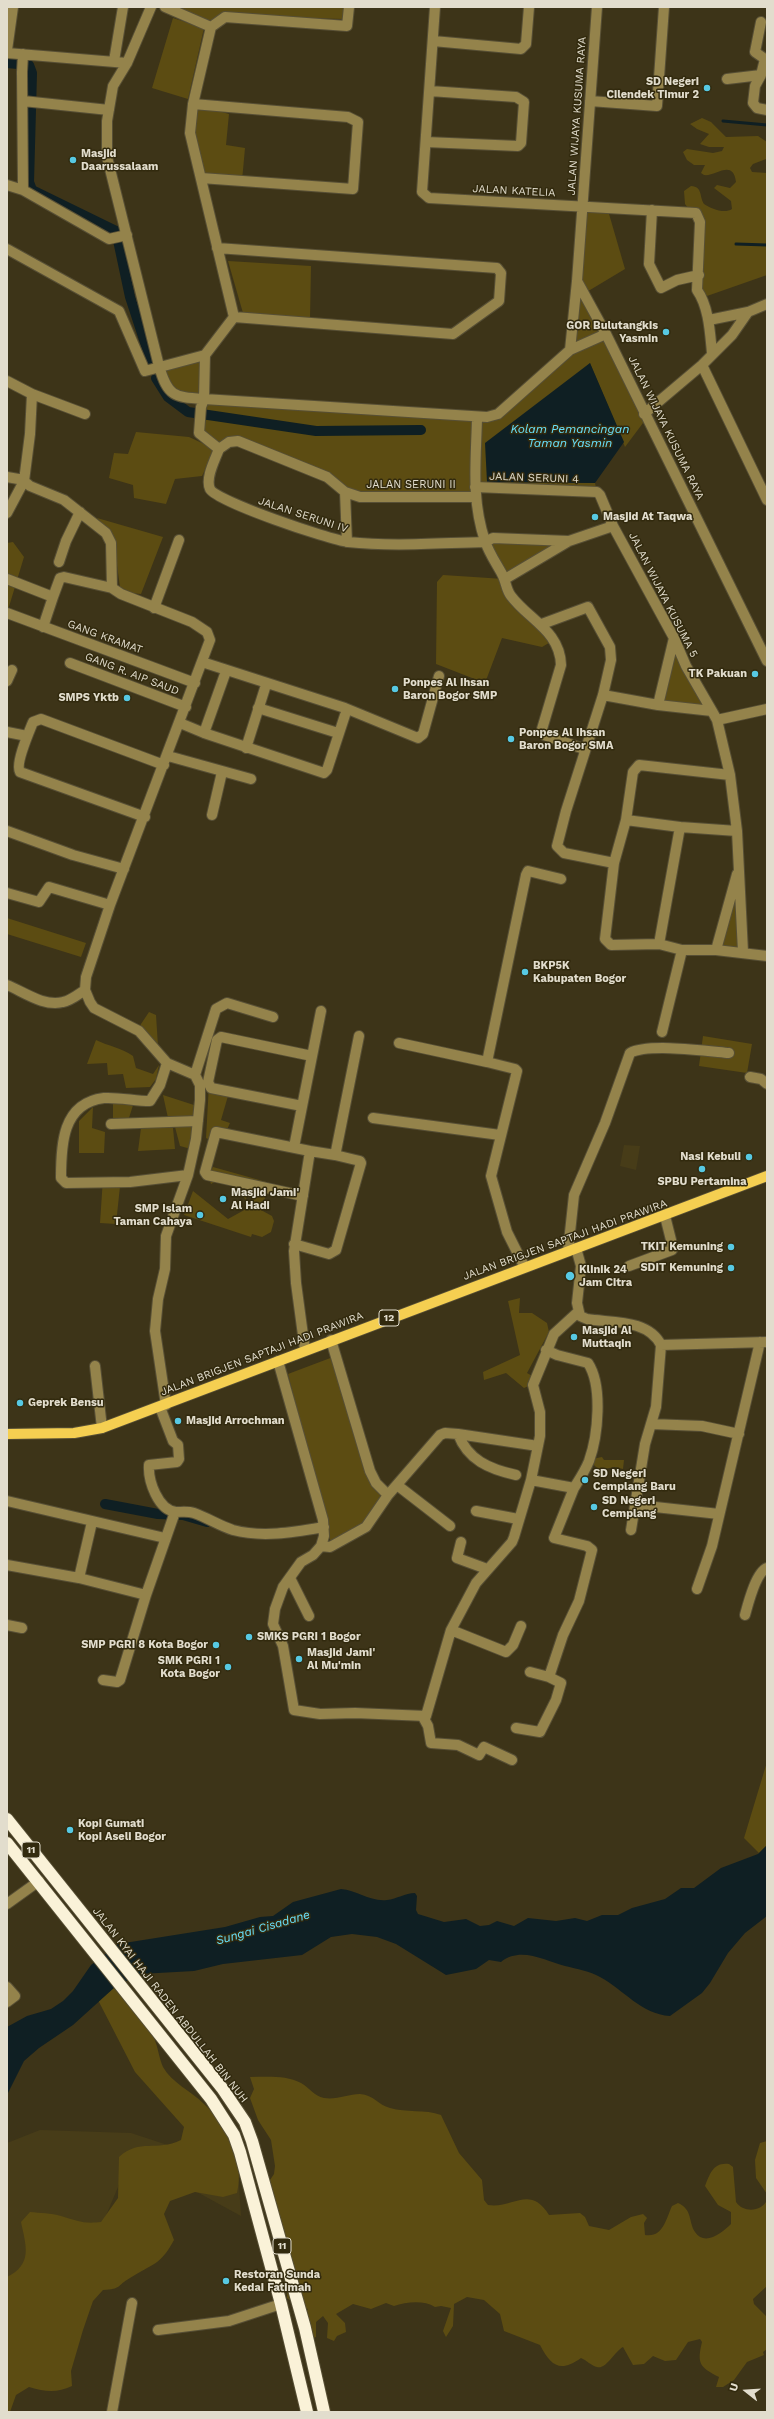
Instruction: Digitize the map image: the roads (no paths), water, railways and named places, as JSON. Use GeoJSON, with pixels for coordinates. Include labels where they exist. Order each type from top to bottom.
{"type":"FeatureCollection","features":[{"type":"Feature","properties":{"kind":"highway","name":"JALAN KYAI HAJI RADEN ABDULLAH BIN NUH"},"geometry":{"type":"LineString","coordinates":[[7,1819],[222,2088],[245,2122],[252,2141],[304,2328],[324,2412]]}},
{"type":"Feature","properties":{"kind":"highway","name":"11"},"geometry":{"type":"LineString","coordinates":[[7,1842],[211,2099],[234,2135],[240,2152],[281,2304],[307,2412]]}},
{"type":"Feature","properties":{"kind":"main road","name":"JALAN BRIGJEN SAPTAJI HADI PRAWIRA"},"geometry":{"type":"LineString","coordinates":[[7,1434],[74,1433],[102,1428],[163,1406],[524,1266],[665,1216],[767,1176]]}},
{"type":"Feature","properties":{"kind":"street"},"geometry":{"type":"LineString","coordinates":[[7,50],[13,7]]}},
{"type":"Feature","properties":{"kind":"street"},"geometry":{"type":"LineString","coordinates":[[114,60],[123,7]]}},
{"type":"Feature","properties":{"kind":"street"},"geometry":{"type":"LineString","coordinates":[[151,7],[127,63],[113,86],[109,110],[107,157],[121,236],[164,384],[170,392],[184,397],[204,399],[477,418],[498,414],[570,350],[606,334]]}},
{"type":"Feature","properties":{"kind":"street"},"geometry":{"type":"LineString","coordinates":[[165,7],[211,27]]}},
{"type":"Feature","properties":{"kind":"street"},"geometry":{"type":"LineString","coordinates":[[234,317],[190,133],[193,104],[211,27],[225,17],[347,26],[349,7]]}},
{"type":"Feature","properties":{"kind":"street","name":"JALAN KATELIA"},"geometry":{"type":"LineString","coordinates":[[436,7],[422,192],[428,198],[544,206],[582,206],[696,213],[700,222],[699,274],[697,290],[706,316],[709,320],[712,354]]}},
{"type":"Feature","properties":{"kind":"street"},"geometry":{"type":"LineString","coordinates":[[433,41],[521,49],[526,44],[529,7]]}},
{"type":"Feature","properties":{"kind":"street","name":"JALAN WIJAYA KUSUMA RAYA"},"geometry":{"type":"LineString","coordinates":[[597,7],[578,281],[606,334],[644,414],[767,661]]}},
{"type":"Feature","properties":{"kind":"street"},"geometry":{"type":"LineString","coordinates":[[590,101],[657,106],[664,7]]}},
{"type":"Feature","properties":{"kind":"street"},"geometry":{"type":"LineString","coordinates":[[761,22],[755,52],[765,59],[761,75],[755,86],[753,103],[757,108],[767,110]]}},
{"type":"Feature","properties":{"kind":"street"},"geometry":{"type":"LineString","coordinates":[[7,53],[23,56],[114,60],[127,63]]}},
{"type":"Feature","properties":{"kind":"street"},"geometry":{"type":"LineString","coordinates":[[23,56],[22,72],[29,102],[23,190]]}},
{"type":"Feature","properties":{"kind":"street"},"geometry":{"type":"LineString","coordinates":[[727,79],[761,75]]}},
{"type":"Feature","properties":{"kind":"street"},"geometry":{"type":"LineString","coordinates":[[426,142],[518,146],[521,143],[524,102],[516,97],[430,91]]}},
{"type":"Feature","properties":{"kind":"street"},"geometry":{"type":"LineString","coordinates":[[29,102],[109,110]]}},
{"type":"Feature","properties":{"kind":"street"},"geometry":{"type":"LineString","coordinates":[[193,104],[348,117],[358,122],[353,189],[201,178]]}},
{"type":"Feature","properties":{"kind":"street"},"geometry":{"type":"LineString","coordinates":[[7,185],[23,190],[109,239],[121,236]]}},
{"type":"Feature","properties":{"kind":"street"},"geometry":{"type":"LineString","coordinates":[[652,210],[649,264],[660,288],[677,280],[699,274]]}},
{"type":"Feature","properties":{"kind":"street"},"geometry":{"type":"LineString","coordinates":[[7,248],[119,311],[143,369],[147,371],[159,366],[205,355]]}},
{"type":"Feature","properties":{"kind":"street"},"geometry":{"type":"LineString","coordinates":[[217,248],[497,268],[501,273],[499,301],[453,334],[234,317]]}},
{"type":"Feature","properties":{"kind":"street"},"geometry":{"type":"LineString","coordinates":[[570,350],[578,281]]}},
{"type":"Feature","properties":{"kind":"street"},"geometry":{"type":"LineString","coordinates":[[709,320],[748,312],[767,304]]}},
{"type":"Feature","properties":{"kind":"street"},"geometry":{"type":"LineString","coordinates":[[644,414],[702,364],[732,335],[748,312]]}},
{"type":"Feature","properties":{"kind":"street"},"geometry":{"type":"LineString","coordinates":[[219,449],[199,433],[200,410],[204,399],[205,355],[234,317]]}},
{"type":"Feature","properties":{"kind":"street"},"geometry":{"type":"LineString","coordinates":[[702,364],[767,500]]}},
{"type":"Feature","properties":{"kind":"street"},"geometry":{"type":"LineString","coordinates":[[7,381],[32,394],[85,414]]}},
{"type":"Feature","properties":{"kind":"street"},"geometry":{"type":"LineString","coordinates":[[7,513],[24,480],[30,434],[32,394]]}},
{"type":"Feature","properties":{"kind":"street"},"geometry":{"type":"LineString","coordinates":[[477,418],[474,492],[485,542],[505,579],[510,595],[542,624],[553,639],[561,654],[562,664],[542,729],[543,732],[584,749]]}},
{"type":"Feature","properties":{"kind":"street","name":"JALAN SERUNI II"},"geometry":{"type":"LineString","coordinates":[[219,449],[229,442],[238,441],[327,477],[345,492],[360,497],[474,492]]}},
{"type":"Feature","properties":{"kind":"street","name":"JALAN SERUNI IV"},"geometry":{"type":"LineString","coordinates":[[219,449],[208,485],[213,495],[253,512],[347,542],[485,542],[493,538],[569,541]]}},
{"type":"Feature","properties":{"kind":"street"},"geometry":{"type":"LineString","coordinates":[[7,477],[24,480],[30,486],[64,500],[99,525],[111,543],[112,588]]}},
{"type":"Feature","properties":{"kind":"street"},"geometry":{"type":"LineString","coordinates":[[345,492],[347,542]]}},
{"type":"Feature","properties":{"kind":"street","name":"JALAN SERUNI 4"},"geometry":{"type":"LineString","coordinates":[[474,492],[593,492]]}},
{"type":"Feature","properties":{"kind":"street","name":"JALAN WIJAYA KUSUMA 5"},"geometry":{"type":"LineString","coordinates":[[593,492],[600,495],[613,526],[674,638],[686,666],[714,715],[730,776],[738,831],[743,952]]}},
{"type":"Feature","properties":{"kind":"street"},"geometry":{"type":"LineString","coordinates":[[59,562],[66,541],[80,512]]}},
{"type":"Feature","properties":{"kind":"street"},"geometry":{"type":"LineString","coordinates":[[505,579],[569,541],[613,526]]}},
{"type":"Feature","properties":{"kind":"street"},"geometry":{"type":"LineString","coordinates":[[154,608],[179,540]]}},
{"type":"Feature","properties":{"kind":"street"},"geometry":{"type":"LineString","coordinates":[[43,627],[60,578],[64,577],[112,588],[121,594],[192,622],[207,632],[210,640],[145,817],[110,905],[86,977],[85,990],[94,1008],[139,1031],[167,1063],[195,1075],[200,1085],[198,1121],[188,1175],[166,1236],[165,1269],[158,1299],[155,1331],[163,1406],[173,1441],[178,1445],[179,1461],[152,1464],[148,1468],[151,1481],[162,1504],[174,1514],[193,1513],[233,1530],[256,1534],[293,1532],[324,1527]]}},
{"type":"Feature","properties":{"kind":"street"},"geometry":{"type":"LineString","coordinates":[[7,579],[54,597]]}},
{"type":"Feature","properties":{"kind":"street"},"geometry":{"type":"LineString","coordinates":[[542,624],[584,607],[591,610],[612,655],[603,695],[584,749],[558,846],[564,853],[614,863]]}},
{"type":"Feature","properties":{"kind":"street","name":"GANG KRAMAT"},"geometry":{"type":"LineString","coordinates":[[7,613],[195,683]]}},
{"type":"Feature","properties":{"kind":"street"},"geometry":{"type":"LineString","coordinates":[[658,705],[674,638]]}},
{"type":"Feature","properties":{"kind":"street"},"geometry":{"type":"LineString","coordinates":[[202,662],[344,708],[418,738],[423,734],[439,676]]}},
{"type":"Feature","properties":{"kind":"street","name":"GANG R. AIP SAUD"},"geometry":{"type":"LineString","coordinates":[[70,663],[186,707]]}},
{"type":"Feature","properties":{"kind":"street"},"geometry":{"type":"LineString","coordinates":[[7,681],[12,670]]}},
{"type":"Feature","properties":{"kind":"street"},"geometry":{"type":"LineString","coordinates":[[204,733],[225,674]]}},
{"type":"Feature","properties":{"kind":"street"},"geometry":{"type":"LineString","coordinates":[[246,748],[265,688]]}},
{"type":"Feature","properties":{"kind":"street"},"geometry":{"type":"LineString","coordinates":[[603,695],[714,715],[767,709]]}},
{"type":"Feature","properties":{"kind":"street"},"geometry":{"type":"LineString","coordinates":[[258,708],[338,733]]}},
{"type":"Feature","properties":{"kind":"street"},"geometry":{"type":"LineString","coordinates":[[180,723],[246,748],[324,773],[327,770],[345,714]]}},
{"type":"Feature","properties":{"kind":"street"},"geometry":{"type":"LineString","coordinates":[[145,817],[20,772],[18,766],[33,722],[41,719],[166,760],[251,779]]}},
{"type":"Feature","properties":{"kind":"street"},"geometry":{"type":"LineString","coordinates":[[7,732],[27,736]]}},
{"type":"Feature","properties":{"kind":"street"},"geometry":{"type":"LineString","coordinates":[[730,776],[639,765],[633,772],[626,820],[614,863],[605,939],[607,943],[611,945],[659,944],[682,950],[716,950],[767,956]]}},
{"type":"Feature","properties":{"kind":"street"},"geometry":{"type":"LineString","coordinates":[[212,815],[222,772]]}},
{"type":"Feature","properties":{"kind":"street"},"geometry":{"type":"LineString","coordinates":[[626,820],[680,827],[738,831]]}},
{"type":"Feature","properties":{"kind":"street"},"geometry":{"type":"LineString","coordinates":[[659,944],[680,827]]}},
{"type":"Feature","properties":{"kind":"street"},"geometry":{"type":"LineString","coordinates":[[7,832],[73,855],[124,869]]}},
{"type":"Feature","properties":{"kind":"street"},"geometry":{"type":"LineString","coordinates":[[716,950],[740,865]]}},
{"type":"Feature","properties":{"kind":"street"},"geometry":{"type":"LineString","coordinates":[[487,1062],[526,875],[528,871],[561,879]]}},
{"type":"Feature","properties":{"kind":"street"},"geometry":{"type":"LineString","coordinates":[[7,892],[39,902],[49,887],[110,905]]}},
{"type":"Feature","properties":{"kind":"street"},"geometry":{"type":"LineString","coordinates":[[662,1032],[682,950]]}},
{"type":"Feature","properties":{"kind":"street"},"geometry":{"type":"LineString","coordinates":[[7,985],[34,998],[51,1002],[64,1002],[85,990]]}},
{"type":"Feature","properties":{"kind":"street"},"geometry":{"type":"LineString","coordinates":[[195,1075],[216,1009],[221,1004],[227,1003],[273,1017]]}},
{"type":"Feature","properties":{"kind":"street"},"geometry":{"type":"LineString","coordinates":[[294,1147],[321,1011]]}},
{"type":"Feature","properties":{"kind":"street"},"geometry":{"type":"LineString","coordinates":[[334,1155],[359,1036]]}},
{"type":"Feature","properties":{"kind":"street"},"geometry":{"type":"LineString","coordinates":[[302,1106],[211,1088],[208,1082],[217,1040],[221,1037],[312,1056]]}},
{"type":"Feature","properties":{"kind":"street"},"geometry":{"type":"LineString","coordinates":[[399,1043],[487,1062],[515,1069],[517,1071],[500,1134],[491,1176],[507,1232],[524,1266]]}},
{"type":"Feature","properties":{"kind":"street"},"geometry":{"type":"LineString","coordinates":[[631,1530],[645,1444],[656,1407],[661,1345],[657,1338],[643,1327],[587,1319],[580,1316],[578,1312],[581,1266],[572,1250],[574,1195],[605,1123],[630,1053],[637,1049],[680,1049],[729,1053]]}},
{"type":"Feature","properties":{"kind":"street"},"geometry":{"type":"LineString","coordinates":[[167,1063],[160,1085],[150,1102],[105,1098],[81,1107],[69,1121],[63,1134],[61,1178],[66,1183],[130,1182],[188,1175]]}},
{"type":"Feature","properties":{"kind":"street"},"geometry":{"type":"LineString","coordinates":[[750,1076],[767,1084]]}},
{"type":"Feature","properties":{"kind":"street"},"geometry":{"type":"LineString","coordinates":[[373,1118],[500,1134]]}},
{"type":"Feature","properties":{"kind":"street"},"geometry":{"type":"LineString","coordinates":[[111,1124],[198,1121]]}},
{"type":"Feature","properties":{"kind":"street"},"geometry":{"type":"LineString","coordinates":[[294,1244],[329,1254],[336,1250],[361,1163],[360,1161],[216,1132],[205,1172],[207,1175],[303,1196]]}},
{"type":"Feature","properties":{"kind":"street"},"geometry":{"type":"LineString","coordinates":[[305,1350],[296,1283],[294,1244],[310,1151]]}},
{"type":"Feature","properties":{"kind":"street"},"geometry":{"type":"LineString","coordinates":[[628,1266],[672,1250],[673,1248],[665,1216]]}},
{"type":"Feature","properties":{"kind":"street"},"geometry":{"type":"LineString","coordinates":[[423,1717],[426,1715],[451,1630],[476,1583],[512,1542],[531,1480],[538,1446],[540,1412],[533,1385],[546,1350],[554,1334],[578,1312]]}},
{"type":"Feature","properties":{"kind":"street"},"geometry":{"type":"LineString","coordinates":[[331,1340],[370,1471],[376,1483],[388,1495]]}},
{"type":"Feature","properties":{"kind":"street"},"geometry":{"type":"LineString","coordinates":[[661,1345],[764,1342],[739,1434],[712,1546],[697,1589]]}},
{"type":"Feature","properties":{"kind":"street"},"geometry":{"type":"LineString","coordinates":[[546,1350],[557,1356],[588,1363],[595,1379],[597,1420],[596,1440],[589,1462],[574,1488],[554,1538],[587,1546],[592,1550],[579,1601],[563,1635],[549,1677]]}},
{"type":"Feature","properties":{"kind":"street"},"geometry":{"type":"LineString","coordinates":[[278,1361],[324,1527],[321,1546],[313,1555],[301,1562],[283,1587],[278,1598],[273,1624],[283,1646],[294,1710],[320,1714],[355,1713],[423,1717]]}},
{"type":"Feature","properties":{"kind":"street"},"geometry":{"type":"LineString","coordinates":[[95,1366],[102,1428]]}},
{"type":"Feature","properties":{"kind":"street"},"geometry":{"type":"LineString","coordinates":[[651,1424],[702,1426],[739,1434]]}},
{"type":"Feature","properties":{"kind":"street"},"geometry":{"type":"LineString","coordinates":[[321,1546],[330,1547],[366,1527],[388,1495],[440,1435],[446,1433],[458,1434],[538,1446]]}},
{"type":"Feature","properties":{"kind":"street"},"geometry":{"type":"LineString","coordinates":[[458,1434],[464,1448],[471,1456],[496,1469],[516,1475]]}},
{"type":"Feature","properties":{"kind":"street"},"geometry":{"type":"LineString","coordinates":[[531,1480],[574,1488]]}},
{"type":"Feature","properties":{"kind":"street"},"geometry":{"type":"LineString","coordinates":[[397,1485],[450,1526]]}},
{"type":"Feature","properties":{"kind":"street"},"geometry":{"type":"LineString","coordinates":[[7,1502],[165,1538]]}},
{"type":"Feature","properties":{"kind":"street"},"geometry":{"type":"LineString","coordinates":[[636,1505],[719,1514]]}},
{"type":"Feature","properties":{"kind":"street"},"geometry":{"type":"LineString","coordinates":[[476,1511],[518,1519]]}},
{"type":"Feature","properties":{"kind":"street"},"geometry":{"type":"LineString","coordinates":[[103,1680],[117,1682],[120,1680],[146,1595],[174,1514]]}},
{"type":"Feature","properties":{"kind":"street"},"geometry":{"type":"LineString","coordinates":[[78,1578],[92,1522]]}},
{"type":"Feature","properties":{"kind":"street"},"geometry":{"type":"LineString","coordinates":[[462,1542],[457,1558],[487,1569]]}},
{"type":"Feature","properties":{"kind":"street"},"geometry":{"type":"LineString","coordinates":[[7,1565],[78,1578],[146,1595]]}},
{"type":"Feature","properties":{"kind":"street"},"geometry":{"type":"LineString","coordinates":[[744,1615],[755,1585],[762,1571],[767,1568]]}},
{"type":"Feature","properties":{"kind":"street"},"geometry":{"type":"LineString","coordinates":[[290,1578],[309,1616]]}},
{"type":"Feature","properties":{"kind":"street"},"geometry":{"type":"LineString","coordinates":[[7,1625],[22,1628]]}},
{"type":"Feature","properties":{"kind":"street"},"geometry":{"type":"LineString","coordinates":[[451,1630],[506,1652],[513,1645],[521,1626]]}},
{"type":"Feature","properties":{"kind":"street"},"geometry":{"type":"LineString","coordinates":[[516,1728],[540,1732],[556,1700],[561,1682],[530,1672]]}},
{"type":"Feature","properties":{"kind":"street"},"geometry":{"type":"LineString","coordinates":[[423,1717],[428,1726],[431,1743],[458,1745],[479,1755],[484,1747],[512,1760]]}},
{"type":"Feature","properties":{"kind":"street"},"geometry":{"type":"LineString","coordinates":[[7,1904],[39,1881]]}},
{"type":"Feature","properties":{"kind":"street"},"geometry":{"type":"LineString","coordinates":[[7,1987],[11,1999]]}},
{"type":"Feature","properties":{"kind":"street"},"geometry":{"type":"LineString","coordinates":[[112,2412],[132,2303]]}},
{"type":"Feature","properties":{"kind":"street"},"geometry":{"type":"LineString","coordinates":[[158,2330],[229,2321],[281,2304]]}},
{"type":"Feature","properties":{"kind":"water","name":"Kolam Pemancingan Taman Yasmin"},"geometry":{"type":"Polygon","coordinates":[[[590,363],[624,442],[595,483],[487,482],[485,443],[590,363]]]}},
{"type":"Feature","properties":{"kind":"water","name":"Sungai Cisadane"},"geometry":{"type":"Polygon","coordinates":[[[767,1845],[767,1916],[745,1933],[728,1953],[710,1983],[702,1993],[670,2016],[650,2011],[633,2001],[609,1982],[596,1975],[541,1958],[517,1955],[509,1957],[501,1962],[489,1960],[476,1969],[446,1975],[396,1944],[377,1937],[352,1934],[331,1937],[302,1955],[223,1964],[194,1971],[140,1974],[115,1987],[73,2025],[39,2048],[24,2061],[7,2095],[7,2027],[27,2016],[51,2009],[63,2001],[73,1991],[91,1965],[118,1944],[225,1927],[260,1917],[273,1916],[293,1902],[341,1889],[353,1891],[369,1898],[381,1900],[387,1900],[415,1893],[417,1896],[416,1910],[418,1914],[444,1922],[466,1919],[480,1926],[489,1925],[497,1921],[514,1926],[528,1918],[556,1921],[575,1918],[587,1921],[602,1915],[618,1915],[632,1908],[665,1899],[681,1888],[694,1888],[721,1868],[758,1854],[767,1845]]]}},
{"type":"Feature","properties":{"kind":"waterway"},"geometry":{"type":"LineString","coordinates":[[7,63],[29,65],[32,73],[29,182],[32,190],[116,231],[130,297],[154,370]]}},
{"type":"Feature","properties":{"kind":"waterway"},"geometry":{"type":"LineString","coordinates":[[723,121],[767,125]]}},
{"type":"Feature","properties":{"kind":"waterway"},"geometry":{"type":"LineString","coordinates":[[736,244],[767,245]]}},
{"type":"Feature","properties":{"kind":"waterway"},"geometry":{"type":"LineString","coordinates":[[156,378],[168,397],[188,412],[316,431],[421,430]]}},
{"type":"Feature","properties":{"kind":"waterway"},"geometry":{"type":"LineString","coordinates":[[105,1504],[158,1514],[183,1515],[207,1522]]}},
{"type":"Feature","properties":{"kind":"place","name":"SD Negeri Cilendek Timur 2"},"geometry":{"type":"Point","coordinates":[707,88]}},
{"type":"Feature","properties":{"kind":"place","name":"Masjid Daarussalaam"},"geometry":{"type":"Point","coordinates":[73,160]}},
{"type":"Feature","properties":{"kind":"place","name":"GOR Bulutangkis Yasmin"},"geometry":{"type":"Point","coordinates":[666,332]}},
{"type":"Feature","properties":{"kind":"place","name":"Masjid At Taqwa"},"geometry":{"type":"Point","coordinates":[595,517]}},
{"type":"Feature","properties":{"kind":"place","name":"TK Pakuan"},"geometry":{"type":"Point","coordinates":[755,674]}},
{"type":"Feature","properties":{"kind":"place","name":"Ponpes Al Ihsan Baron Bogor SMP"},"geometry":{"type":"Point","coordinates":[395,689]}},
{"type":"Feature","properties":{"kind":"place","name":"SMPS Yktb"},"geometry":{"type":"Point","coordinates":[127,698]}},
{"type":"Feature","properties":{"kind":"place","name":"Ponpes Al Ihsan Baron Bogor SMA"},"geometry":{"type":"Point","coordinates":[511,739]}},
{"type":"Feature","properties":{"kind":"place","name":"BKP5K Kabupaten Bogor"},"geometry":{"type":"Point","coordinates":[525,972]}},
{"type":"Feature","properties":{"kind":"place","name":"Nasi Kebuli"},"geometry":{"type":"Point","coordinates":[749,1157]}},
{"type":"Feature","properties":{"kind":"place","name":"SPBU Pertamina"},"geometry":{"type":"Point","coordinates":[702,1169]}},
{"type":"Feature","properties":{"kind":"place","name":"Masjid Jami' Al Hadi"},"geometry":{"type":"Point","coordinates":[223,1199]}},
{"type":"Feature","properties":{"kind":"place","name":"SMP Islam Taman Cahaya"},"geometry":{"type":"Point","coordinates":[200,1215]}},
{"type":"Feature","properties":{"kind":"place","name":"TKIT Kemuning"},"geometry":{"type":"Point","coordinates":[731,1247]}},
{"type":"Feature","properties":{"kind":"place","name":"SDIT Kemuning"},"geometry":{"type":"Point","coordinates":[731,1268]}},
{"type":"Feature","properties":{"kind":"place","name":"Klinik 24 Jam Citra"},"geometry":{"type":"Point","coordinates":[570,1276]}},
{"type":"Feature","properties":{"kind":"place","name":"Masjid Al Muttaqin"},"geometry":{"type":"Point","coordinates":[574,1337]}},
{"type":"Feature","properties":{"kind":"place","name":"Geprek Bensu"},"geometry":{"type":"Point","coordinates":[20,1403]}},
{"type":"Feature","properties":{"kind":"place","name":"Masjid Arrochman"},"geometry":{"type":"Point","coordinates":[178,1421]}},
{"type":"Feature","properties":{"kind":"place","name":"SD Negeri Cemplang Baru"},"geometry":{"type":"Point","coordinates":[585,1480]}},
{"type":"Feature","properties":{"kind":"place","name":"SD Negeri Cemplang"},"geometry":{"type":"Point","coordinates":[594,1507]}},
{"type":"Feature","properties":{"kind":"place","name":"SMKS PGRI 1 Bogor"},"geometry":{"type":"Point","coordinates":[249,1637]}},
{"type":"Feature","properties":{"kind":"place","name":"SMP PGRI 8 Kota Bogor"},"geometry":{"type":"Point","coordinates":[216,1645]}},
{"type":"Feature","properties":{"kind":"place","name":"Masjid Jami' Al Mu'min"},"geometry":{"type":"Point","coordinates":[299,1659]}},
{"type":"Feature","properties":{"kind":"place","name":"SMK PGRI 1 Kota Bogor"},"geometry":{"type":"Point","coordinates":[228,1667]}},
{"type":"Feature","properties":{"kind":"place","name":"Kopi Gumati Kopi Aseli Bogor"},"geometry":{"type":"Point","coordinates":[70,1830]}},
{"type":"Feature","properties":{"kind":"place","name":"Restoran Sunda Kedai Fatimah"},"geometry":{"type":"Point","coordinates":[226,2281]}}]}
